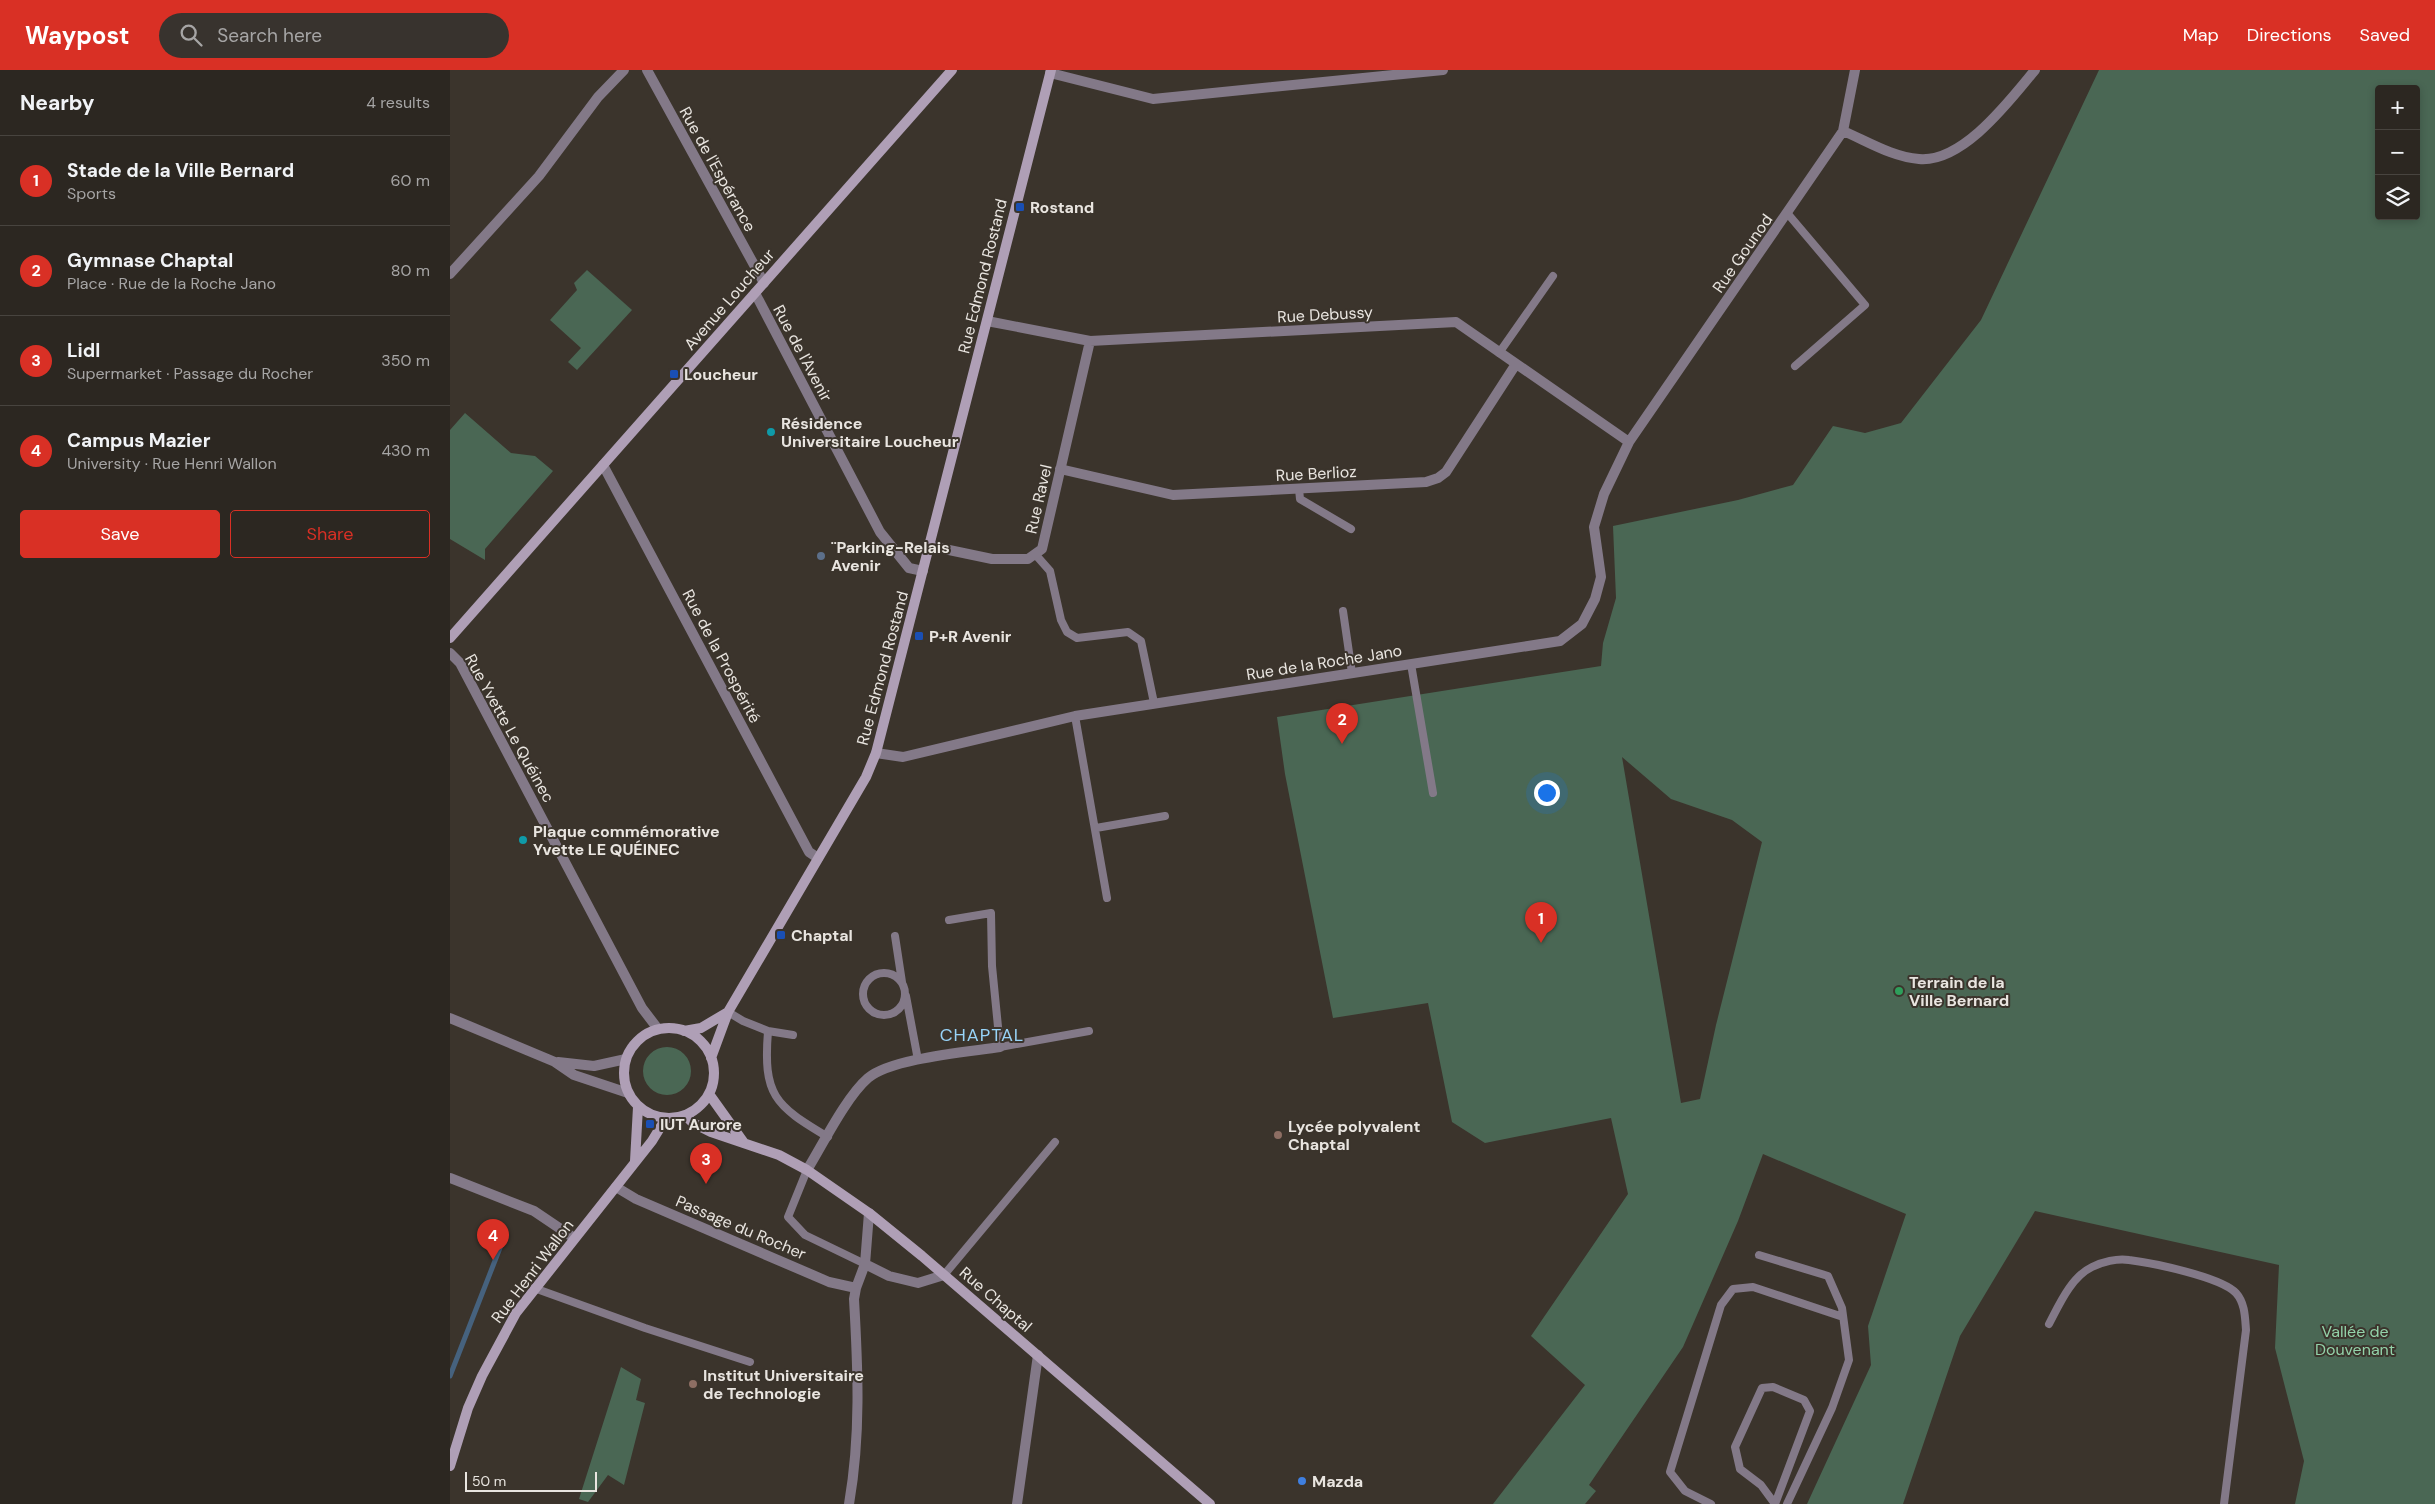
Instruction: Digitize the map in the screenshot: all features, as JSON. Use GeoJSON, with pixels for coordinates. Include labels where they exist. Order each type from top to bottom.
{"type":"FeatureCollection","features":[{"type":"Feature","properties":{"kind":"street"},"geometry":{"type":"LineString","coordinates":[[451,268],[539,176],[598,98],[624,70]]}},
{"type":"Feature","properties":{"kind":"street","name":"Rue de l'Espérance"},"geometry":{"type":"LineString","coordinates":[[647,70],[764,283]]}},
{"type":"Feature","properties":{"kind":"street","name":"Avenue Loucheur"},"geometry":{"type":"LineString","coordinates":[[450,638],[952,70]]}},
{"type":"Feature","properties":{"kind":"street"},"geometry":{"type":"LineString","coordinates":[[1050,71],[1152,99],[1443,70]]}},
{"type":"Feature","properties":{"kind":"street","name":"Rue Gounod"},"geometry":{"type":"LineString","coordinates":[[1630,442],[1788,214],[1843,131],[1855,70]]}},
{"type":"Feature","properties":{"kind":"street"},"geometry":{"type":"LineString","coordinates":[[1843,131],[1892,153],[1920,159],[1946,153],[1973,137],[1992,120],[2035,70]]}},
{"type":"Feature","properties":{"kind":"street","name":"Rue Edmond Rostand"},"geometry":{"type":"LineString","coordinates":[[711,1058],[728,1012],[866,777],[876,754],[1050,71]]}},
{"type":"Feature","properties":{"kind":"street","name":"Rue de l'Avenir"},"geometry":{"type":"LineString","coordinates":[[755,293],[880,532],[909,568],[923,571]]}},
{"type":"Feature","properties":{"kind":"street","name":"Rue Debussy"},"geometry":{"type":"LineString","coordinates":[[987,321],[1090,341],[1456,322],[1630,442]]}},
{"type":"Feature","properties":{"kind":"street","name":"Rue Ravel"},"geometry":{"type":"LineString","coordinates":[[930,546],[992,559],[1028,559],[1042,550],[1090,341]]}},
{"type":"Feature","properties":{"kind":"street","name":"Rue Berlioz"},"geometry":{"type":"LineString","coordinates":[[1060,469],[1173,495],[1426,482],[1438,478],[1446,472],[1516,364]]}},
{"type":"Feature","properties":{"kind":"street","name":"Rue de la Roche Jano"},"geometry":{"type":"LineString","coordinates":[[876,754],[903,757],[1075,716],[1560,641],[1582,624],[1595,599],[1601,577],[1594,527],[1604,494],[1630,442]]}},
{"type":"Feature","properties":{"kind":"street","name":"Rue de la Prospérité"},"geometry":{"type":"LineString","coordinates":[[603,465],[809,852],[818,858]]}},
{"type":"Feature","properties":{"kind":"street","name":"Rue Yvette Le Quéinec"},"geometry":{"type":"LineString","coordinates":[[450,653],[460,663],[469,679],[642,1008],[658,1030]]}},
{"type":"Feature","properties":{"kind":"street","name":"Rue Edmond Rostand"},"geometry":{"type":"LineString","coordinates":[[684,1031],[701,1028],[728,1012]]}},
{"type":"Feature","properties":{"kind":"street"},"geometry":{"type":"LineString","coordinates":[[450,1018],[555,1062],[574,1075],[628,1093]]}},
{"type":"Feature","properties":{"kind":"street"},"geometry":{"type":"LineString","coordinates":[[671,1028],[684,1031],[696,1037],[705,1047],[711,1058],[714,1070],[709,1094],[694,1110],[685,1115],[666,1118],[656,1116],[638,1107],[628,1093],[624,1082],[626,1058],[633,1046],[644,1035],[671,1028]]}},
{"type":"Feature","properties":{"kind":"street"},"geometry":{"type":"LineString","coordinates":[[807,1170],[857,1089],[869,1077],[883,1069],[918,1060],[1000,1046]]}},
{"type":"Feature","properties":{"kind":"street"},"geometry":{"type":"LineString","coordinates":[[555,1062],[594,1066],[626,1058]]}},
{"type":"Feature","properties":{"kind":"street"},"geometry":{"type":"LineString","coordinates":[[709,1094],[744,1143]]}},
{"type":"Feature","properties":{"kind":"street"},"geometry":{"type":"LineString","coordinates":[[635,1161],[638,1107]]}},
{"type":"Feature","properties":{"kind":"street","name":"Rue Chaptal"},"geometry":{"type":"LineString","coordinates":[[685,1115],[711,1132],[779,1155],[807,1170],[869,1213],[1038,1355],[1210,1504]]}},
{"type":"Feature","properties":{"kind":"street","name":"Rue Henri Wallon"},"geometry":{"type":"LineString","coordinates":[[450,1466],[468,1408],[498,1344],[534,1288],[652,1141],[666,1118]]}},
{"type":"Feature","properties":{"kind":"street"},"geometry":{"type":"LineString","coordinates":[[450,1178],[534,1211],[574,1238]]}},
{"type":"Feature","properties":{"kind":"street","name":"Passage du Rocher"},"geometry":{"type":"LineString","coordinates":[[616,1187],[636,1199],[830,1282],[856,1288]]}},
{"type":"Feature","properties":{"kind":"street"},"geometry":{"type":"LineString","coordinates":[[849,1504],[857,1450],[859,1398],[854,1299],[856,1288],[866,1264],[869,1213]]}},
{"type":"Feature","properties":{"kind":"street"},"geometry":{"type":"LineString","coordinates":[[866,1264],[889,1276],[918,1283],[944,1275]]}},
{"type":"Feature","properties":{"kind":"street"},"geometry":{"type":"LineString","coordinates":[[1017,1504],[1038,1355]]}},
{"type":"Feature","properties":{"kind":"lane"},"geometry":{"type":"LineString","coordinates":[[1788,214],[1865,305],[1795,366]]}},
{"type":"Feature","properties":{"kind":"lane"},"geometry":{"type":"LineString","coordinates":[[1499,353],[1553,276]]}},
{"type":"Feature","properties":{"kind":"lane"},"geometry":{"type":"LineString","coordinates":[[1299,489],[1300,499],[1351,529]]}},
{"type":"Feature","properties":{"kind":"lane"},"geometry":{"type":"LineString","coordinates":[[1035,554],[1050,571],[1061,620],[1067,632],[1077,638],[1128,632],[1141,641],[1154,703]]}},
{"type":"Feature","properties":{"kind":"lane"},"geometry":{"type":"LineString","coordinates":[[1343,612],[1352,673]]}},
{"type":"Feature","properties":{"kind":"lane"},"geometry":{"type":"LineString","coordinates":[[1411,664],[1433,793]]}},
{"type":"Feature","properties":{"kind":"lane"},"geometry":{"type":"LineString","coordinates":[[1075,716],[1108,898]]}},
{"type":"Feature","properties":{"kind":"lane"},"geometry":{"type":"LineString","coordinates":[[1096,828],[1165,816]]}},
{"type":"Feature","properties":{"kind":"lane"},"geometry":{"type":"LineString","coordinates":[[949,920],[991,913],[992,966],[1000,1046],[1089,1031]]}},
{"type":"Feature","properties":{"kind":"lane"},"geometry":{"type":"LineString","coordinates":[[894,936],[918,1060]]}},
{"type":"Feature","properties":{"kind":"lane"},"geometry":{"type":"LineString","coordinates":[[886,973],[898,978],[904,987],[903,1003],[899,1009],[886,1014],[873,1011],[865,1000],[865,987],[873,976],[886,973]]}},
{"type":"Feature","properties":{"kind":"lane"},"geometry":{"type":"LineString","coordinates":[[728,1012],[743,1021],[768,1031],[792,1035]]}},
{"type":"Feature","properties":{"kind":"lane"},"geometry":{"type":"LineString","coordinates":[[768,1031],[766,1073],[771,1087],[786,1108],[800,1120],[828,1136]]}},
{"type":"Feature","properties":{"kind":"lane"},"geometry":{"type":"LineString","coordinates":[[944,1275],[1055,1142]]}},
{"type":"Feature","properties":{"kind":"lane"},"geometry":{"type":"LineString","coordinates":[[807,1170],[788,1217],[805,1235],[866,1264]]}},
{"type":"Feature","properties":{"kind":"lane"},"geometry":{"type":"LineString","coordinates":[[1759,1255],[1828,1276],[1842,1308],[1849,1360],[1832,1408],[1788,1504]]}},
{"type":"Feature","properties":{"kind":"lane"},"geometry":{"type":"LineString","coordinates":[[2049,1324],[2073,1283],[2091,1267],[2112,1260],[2128,1260],[2217,1280],[2236,1294],[2244,1307],[2246,1330],[2224,1504]]}},
{"type":"Feature","properties":{"kind":"lane"},"geometry":{"type":"LineString","coordinates":[[534,1288],[643,1328],[750,1362]]}},
{"type":"Feature","properties":{"kind":"lane"},"geometry":{"type":"LineString","coordinates":[[1710,1504],[1685,1491],[1670,1472],[1721,1305],[1733,1289],[1753,1288],[1843,1317]]}},
{"type":"Feature","properties":{"kind":"lane"},"geometry":{"type":"LineString","coordinates":[[1773,1386],[1804,1400],[1810,1411],[1775,1504],[1761,1485],[1740,1470],[1736,1447],[1762,1388],[1773,1386]]}},
{"type":"Feature","properties":{"kind":"green space","name":"Vallée de Douvenant"},"geometry":{"type":"Polygon","coordinates":[[[2099,70],[2435,70],[2435,1504],[2295,1504],[2304,1461],[2275,1348],[2279,1265],[2035,1211],[1960,1336],[1903,1504],[1807,1504],[1871,1365],[1868,1326],[1906,1214],[1763,1154],[1738,1221],[1683,1347],[1589,1485],[1596,1491],[1585,1504],[1493,1504],[1585,1385],[1531,1336],[1628,1194],[1611,1118],[1485,1143],[1452,1122],[1428,1003],[1333,1018],[1285,774],[1277,717],[1601,666],[1603,643],[1616,598],[1613,526],[1738,500],[1793,485],[1833,426],[1865,433],[1901,423],[1981,320],[2099,70]],[[1622,757],[1681,1103],[1700,1099],[1716,1025],[1762,842],[1732,820],[1671,799],[1622,757]]]}},
{"type":"Feature","properties":{"kind":"green space"},"geometry":{"type":"Polygon","coordinates":[[[587,270],[632,310],[577,370],[568,362],[581,348],[550,320],[577,290],[574,283],[587,270]]]}},
{"type":"Feature","properties":{"kind":"green space"},"geometry":{"type":"Polygon","coordinates":[[[465,413],[511,453],[535,456],[553,471],[485,549],[485,560],[450,539],[450,430],[465,413]]]}},
{"type":"Feature","properties":{"kind":"green space"},"geometry":{"type":"Polygon","coordinates":[[[662,1047],[672,1047],[684,1054],[691,1066],[691,1076],[684,1088],[672,1095],[662,1095],[654,1091],[647,1084],[643,1076],[643,1066],[647,1058],[654,1051],[662,1047]]]}},
{"type":"Feature","properties":{"kind":"green space"},"geometry":{"type":"Polygon","coordinates":[[[621,1367],[641,1379],[636,1400],[645,1403],[624,1485],[608,1475],[588,1502],[579,1499],[621,1367]]]}},
{"type":"Feature","properties":{"kind":"waterway"},"geometry":{"type":"LineString","coordinates":[[450,1376],[505,1235]]}},
{"type":"Feature","properties":{"kind":"place","name":"Rostand"},"geometry":{"type":"Point","coordinates":[1020,207]}},
{"type":"Feature","properties":{"kind":"place","name":"Loucheur"},"geometry":{"type":"Point","coordinates":[674,374]}},
{"type":"Feature","properties":{"kind":"place","name":"Résidence Universitaire Loucheur"},"geometry":{"type":"Point","coordinates":[771,432]}},
{"type":"Feature","properties":{"kind":"place","name":"¨Parking-Relais Avenir"},"geometry":{"type":"Point","coordinates":[821,556]}},
{"type":"Feature","properties":{"kind":"place","name":"P+R Avenir"},"geometry":{"type":"Point","coordinates":[919,636]}},
{"type":"Feature","properties":{"kind":"place","name":"Gymnase Chaptal"},"geometry":{"type":"Point","coordinates":[1342,744]}},
{"type":"Feature","properties":{"kind":"place","name":"Plaque commémorative Yvette LE QUÉINEC"},"geometry":{"type":"Point","coordinates":[523,840]}},
{"type":"Feature","properties":{"kind":"place","name":"Chaptal"},"geometry":{"type":"Point","coordinates":[781,935]}},
{"type":"Feature","properties":{"kind":"place","name":"Stade de la Ville Bernard"},"geometry":{"type":"Point","coordinates":[1541,943]}},
{"type":"Feature","properties":{"kind":"place","name":"Terrain de la Ville Bernard"},"geometry":{"type":"Point","coordinates":[1899,991]}},
{"type":"Feature","properties":{"kind":"place","name":"IUT Aurore"},"geometry":{"type":"Point","coordinates":[650,1124]}},
{"type":"Feature","properties":{"kind":"place","name":"Lycée polyvalent Chaptal"},"geometry":{"type":"Point","coordinates":[1278,1135]}},
{"type":"Feature","properties":{"kind":"place","name":"Lidl"},"geometry":{"type":"Point","coordinates":[706,1184]}},
{"type":"Feature","properties":{"kind":"place","name":"Campus Mazier"},"geometry":{"type":"Point","coordinates":[493,1260]}},
{"type":"Feature","properties":{"kind":"place","name":"Institut Universitaire de Technologie"},"geometry":{"type":"Point","coordinates":[693,1384]}},
{"type":"Feature","properties":{"kind":"place","name":"Mazda"},"geometry":{"type":"Point","coordinates":[1302,1481]}},
{"type":"Feature","properties":{"kind":"district","name":"CHAPTAL"},"geometry":{"type":"Point","coordinates":[982,1035]}}]}
